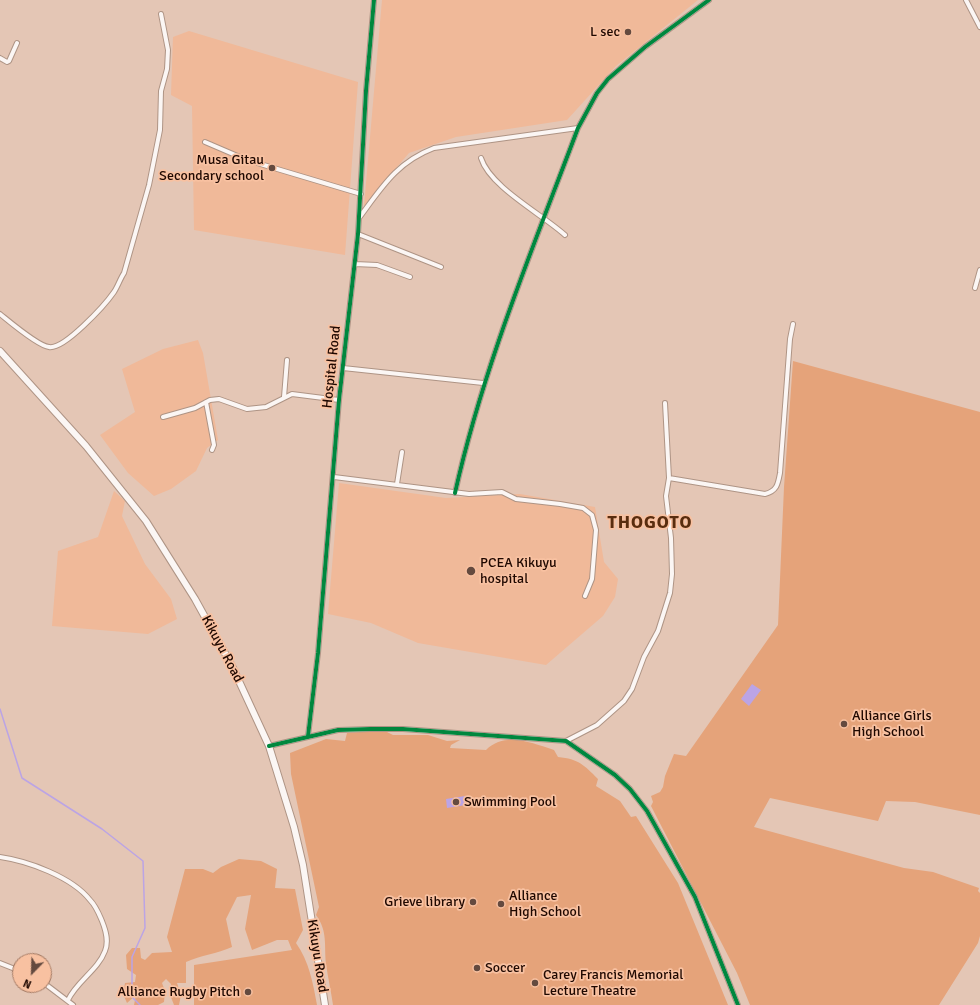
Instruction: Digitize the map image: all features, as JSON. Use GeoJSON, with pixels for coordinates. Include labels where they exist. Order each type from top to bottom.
{"type":"FeatureCollection","features":[{"type":"Feature","properties":{"kind":"main road","name":"Kikuyu Road"},"geometry":{"type":"LineString","coordinates":[[0,351],[86,446],[122,489],[158,538],[195,599],[232,666],[269,746],[294,827],[303,865],[325,1005]]}},
{"type":"Feature","properties":{"kind":"street","name":"Hospital Road"},"geometry":{"type":"LineString","coordinates":[[308,736],[334,477],[339,400],[358,234],[366,91],[374,0]]}},
{"type":"Feature","properties":{"kind":"street"},"geometry":{"type":"LineString","coordinates":[[455,493],[464,452],[484,383],[578,128],[597,93],[608,79],[645,47],[709,0]]}},
{"type":"Feature","properties":{"kind":"street"},"geometry":{"type":"LineString","coordinates":[[966,0],[980,27]]}},
{"type":"Feature","properties":{"kind":"street"},"geometry":{"type":"LineString","coordinates":[[0,314],[44,346],[53,347],[59,345],[76,332],[106,301],[124,273],[149,185],[160,130],[161,91],[166,69],[168,50],[161,14]]}},
{"type":"Feature","properties":{"kind":"street"},"geometry":{"type":"LineString","coordinates":[[975,17],[980,14]]}},
{"type":"Feature","properties":{"kind":"street"},"geometry":{"type":"LineString","coordinates":[[0,58],[7,62],[9,61],[17,43]]}},
{"type":"Feature","properties":{"kind":"street"},"geometry":{"type":"LineString","coordinates":[[359,218],[396,170],[405,163],[434,148],[578,128]]}},
{"type":"Feature","properties":{"kind":"street"},"geometry":{"type":"LineString","coordinates":[[205,142],[248,160],[361,194]]}},
{"type":"Feature","properties":{"kind":"street"},"geometry":{"type":"LineString","coordinates":[[481,158],[488,170],[510,192],[565,235]]}},
{"type":"Feature","properties":{"kind":"street"},"geometry":{"type":"LineString","coordinates":[[358,234],[441,267]]}},
{"type":"Feature","properties":{"kind":"street"},"geometry":{"type":"LineString","coordinates":[[355,264],[377,265],[410,277]]}},
{"type":"Feature","properties":{"kind":"street"},"geometry":{"type":"LineString","coordinates":[[975,288],[980,270]]}},
{"type":"Feature","properties":{"kind":"street"},"geometry":{"type":"LineString","coordinates":[[669,478],[765,494],[772,492],[776,488],[780,474],[790,339],[793,324]]}},
{"type":"Feature","properties":{"kind":"street"},"geometry":{"type":"LineString","coordinates":[[284,397],[287,360]]}},
{"type":"Feature","properties":{"kind":"street"},"geometry":{"type":"LineString","coordinates":[[343,368],[484,383]]}},
{"type":"Feature","properties":{"kind":"street"},"geometry":{"type":"LineString","coordinates":[[163,417],[195,408],[206,402],[224,400],[234,406],[247,409],[266,407],[292,394],[339,400]]}},
{"type":"Feature","properties":{"kind":"street"},"geometry":{"type":"LineString","coordinates":[[206,402],[214,445],[212,450]]}},
{"type":"Feature","properties":{"kind":"street"},"geometry":{"type":"LineString","coordinates":[[566,741],[597,725],[624,701],[632,689],[644,657],[658,631],[670,592],[672,574],[671,538],[666,496],[669,478],[665,403]]}},
{"type":"Feature","properties":{"kind":"street"},"geometry":{"type":"LineString","coordinates":[[397,484],[402,452]]}},
{"type":"Feature","properties":{"kind":"street"},"geometry":{"type":"LineString","coordinates":[[334,477],[397,484],[455,493],[479,494],[502,492],[516,499],[560,504],[588,511],[592,515],[596,530],[592,579],[585,596]]}},
{"type":"Feature","properties":{"kind":"street"},"geometry":{"type":"LineString","coordinates":[[269,746],[338,730],[403,729],[566,741],[615,775],[630,789],[647,811],[695,897],[738,1005]]}},
{"type":"Feature","properties":{"kind":"street"},"geometry":{"type":"LineString","coordinates":[[0,857],[39,868],[71,883],[90,900],[97,910],[107,936],[106,950],[93,968],[73,990],[68,1000]]}},
{"type":"Feature","properties":{"kind":"street"},"geometry":{"type":"LineString","coordinates":[[0,963],[12,968]]}},
{"type":"Feature","properties":{"kind":"street"},"geometry":{"type":"LineString","coordinates":[[52,989],[73,1005]]}},
{"type":"Feature","properties":{"kind":"shaded area"},"geometry":{"type":"Polygon","coordinates":[[[382,0],[698,0],[616,66],[567,120],[456,137],[409,153],[364,206],[382,0]]]}},
{"type":"Feature","properties":{"kind":"shaded area","name":"Musa Gitau Secondary school"},"geometry":{"type":"Polygon","coordinates":[[[189,31],[358,82],[345,255],[194,230],[192,106],[171,95],[173,37],[189,31]]]}},
{"type":"Feature","properties":{"kind":"shaded area"},"geometry":{"type":"Polygon","coordinates":[[[198,340],[203,353],[218,440],[207,448],[196,471],[171,489],[154,496],[128,473],[100,435],[135,412],[122,369],[163,349],[198,340]]]}},
{"type":"Feature","properties":{"kind":"shaded area","name":"Alliance Girls High School"},"geometry":{"type":"Polygon","coordinates":[[[793,361],[980,412],[980,815],[915,802],[886,801],[878,821],[770,798],[754,827],[904,868],[933,872],[979,888],[980,936],[978,943],[939,1005],[750,1005],[737,973],[651,806],[653,802],[651,796],[660,792],[663,787],[665,776],[674,754],[686,756],[778,625],[784,487],[793,361]]]}},
{"type":"Feature","properties":{"kind":"shaded area","name":"PCEA Kikuyu hospital"},"geometry":{"type":"Polygon","coordinates":[[[339,483],[446,498],[520,494],[595,507],[604,562],[618,579],[615,597],[603,616],[546,665],[418,643],[371,623],[328,614],[339,483]]]}},
{"type":"Feature","properties":{"kind":"shaded area"},"geometry":{"type":"Polygon","coordinates":[[[114,491],[125,501],[122,516],[145,564],[171,599],[177,619],[148,634],[52,626],[58,551],[98,537],[114,491]]]}},
{"type":"Feature","properties":{"kind":"shaded area"},"geometry":{"type":"Polygon","coordinates":[[[752,684],[761,690],[749,706],[741,699],[752,684]]]}},
{"type":"Feature","properties":{"kind":"shaded area","name":"Alliance High School"},"geometry":{"type":"Polygon","coordinates":[[[374,731],[387,732],[393,735],[428,735],[447,741],[460,740],[451,745],[450,748],[486,750],[493,744],[502,741],[519,740],[554,750],[558,757],[571,759],[585,766],[598,779],[596,786],[620,801],[631,817],[636,816],[678,883],[728,1005],[333,1005],[326,964],[324,933],[320,921],[316,915],[319,907],[291,774],[290,753],[326,739],[345,741],[347,733],[374,731]]]}},
{"type":"Feature","properties":{"kind":"shaded area","name":"Swimming Pool"},"geometry":{"type":"Polygon","coordinates":[[[465,796],[466,805],[447,808],[446,799],[465,796]]]}},
{"type":"Feature","properties":{"kind":"shaded area"},"geometry":{"type":"Polygon","coordinates":[[[239,859],[261,861],[277,869],[275,888],[295,889],[303,930],[296,943],[307,965],[312,980],[317,1005],[194,1005],[194,965],[292,950],[288,940],[277,940],[252,950],[245,929],[251,895],[237,897],[226,919],[232,947],[186,962],[186,983],[177,983],[181,995],[179,1005],[174,1005],[169,992],[171,984],[166,979],[162,983],[165,991],[164,1002],[158,1005],[134,1005],[136,995],[127,1003],[123,994],[125,983],[135,982],[136,975],[127,969],[126,955],[132,948],[140,948],[141,958],[145,960],[152,953],[172,952],[167,937],[185,869],[203,869],[213,873],[221,867],[239,859]]]}},
{"type":"Feature","properties":{"kind":"waterway"},"geometry":{"type":"LineString","coordinates":[[0,709],[22,778],[102,829],[143,861],[145,928],[132,957],[132,997],[140,1005]]}},
{"type":"Feature","properties":{"kind":"cycle path"},"geometry":{"type":"LineString","coordinates":[[308,736],[318,653],[339,400],[358,234],[366,91],[374,0]]}},
{"type":"Feature","properties":{"kind":"cycle path"},"geometry":{"type":"LineString","coordinates":[[455,493],[466,446],[494,354],[578,128],[597,93],[608,79],[645,47],[709,0]]}},
{"type":"Feature","properties":{"kind":"cycle path"},"geometry":{"type":"LineString","coordinates":[[269,746],[338,730],[370,729],[403,729],[566,741],[615,775],[630,789],[647,811],[695,897],[738,1005]]}},
{"type":"Feature","properties":{"kind":"place","name":"L sec"},"geometry":{"type":"Point","coordinates":[628,32]}},
{"type":"Feature","properties":{"kind":"place","name":"Musa Gitau Secondary school"},"geometry":{"type":"Point","coordinates":[272,168]}},
{"type":"Feature","properties":{"kind":"place","name":"PCEA Kikuyu hospital"},"geometry":{"type":"Point","coordinates":[471,571]}},
{"type":"Feature","properties":{"kind":"place","name":"Alliance Girls High School"},"geometry":{"type":"Point","coordinates":[844,724]}},
{"type":"Feature","properties":{"kind":"place","name":"Swimming Pool"},"geometry":{"type":"Point","coordinates":[456,802]}},
{"type":"Feature","properties":{"kind":"place","name":"Grieve library"},"geometry":{"type":"Point","coordinates":[473,902]}},
{"type":"Feature","properties":{"kind":"place","name":"Alliance High School"},"geometry":{"type":"Point","coordinates":[501,904]}},
{"type":"Feature","properties":{"kind":"place","name":"Soccer"},"geometry":{"type":"Point","coordinates":[477,968]}},
{"type":"Feature","properties":{"kind":"place","name":"Carey Francis Memorial Lecture Theatre"},"geometry":{"type":"Point","coordinates":[535,983]}},
{"type":"Feature","properties":{"kind":"place","name":"Alliance Rugby Pitch"},"geometry":{"type":"Point","coordinates":[248,992]}},
{"type":"Feature","properties":{"kind":"district","name":"THOGOTO"},"geometry":{"type":"Point","coordinates":[650,523]}}]}
